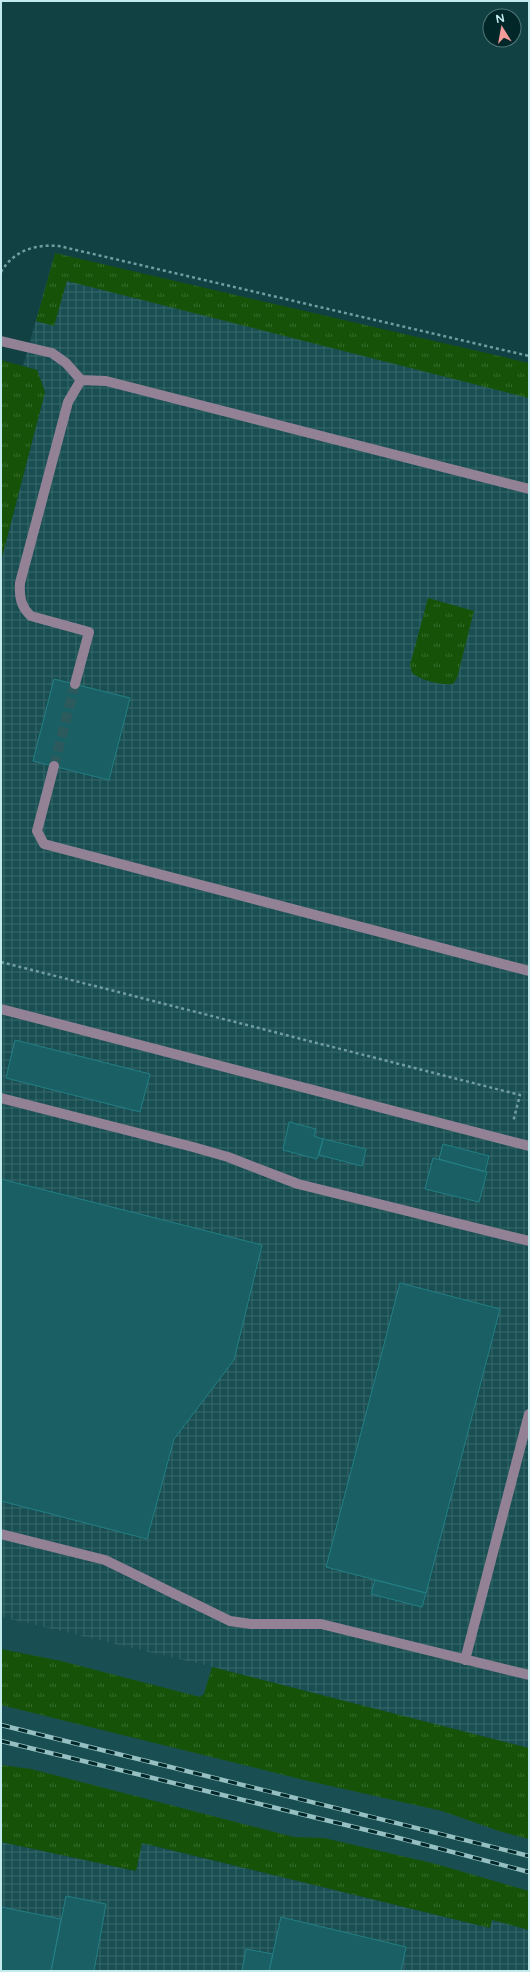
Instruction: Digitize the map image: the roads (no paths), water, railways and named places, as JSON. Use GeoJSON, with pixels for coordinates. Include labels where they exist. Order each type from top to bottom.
{"type":"FeatureCollection","features":[{"type":"Feature","properties":{"kind":"street"},"geometry":{"type":"LineString","coordinates":[[1,341],[52,353],[66,364],[81,380],[106,381],[529,489]]}},
{"type":"Feature","properties":{"kind":"street"},"geometry":{"type":"LineString","coordinates":[[75,684],[89,632],[31,616],[24,610],[19,595],[20,583],[68,402],[81,380]]}},
{"type":"Feature","properties":{"kind":"street"},"geometry":{"type":"LineString","coordinates":[[54,766],[37,831],[44,844],[529,971]]}},
{"type":"Feature","properties":{"kind":"street"},"geometry":{"type":"LineString","coordinates":[[1,1009],[529,1146]]}},
{"type":"Feature","properties":{"kind":"street"},"geometry":{"type":"LineString","coordinates":[[1,1098],[228,1157],[298,1184],[529,1241]]}},
{"type":"Feature","properties":{"kind":"street"},"geometry":{"type":"LineString","coordinates":[[465,1660],[529,1414]]}},
{"type":"Feature","properties":{"kind":"street"},"geometry":{"type":"LineString","coordinates":[[1,1534],[104,1560],[230,1621],[251,1624],[321,1624],[529,1676]]}},
{"type":"Feature","properties":{"kind":"tunnel"},"geometry":{"type":"LineString","coordinates":[[54,766],[75,684]]}},
{"type":"Feature","properties":{"kind":"railway"},"geometry":{"type":"LineString","coordinates":[[1,1725],[529,1856]]}},
{"type":"Feature","properties":{"kind":"railway"},"geometry":{"type":"LineString","coordinates":[[1,1741],[391,1836],[529,1872]]}}]}
